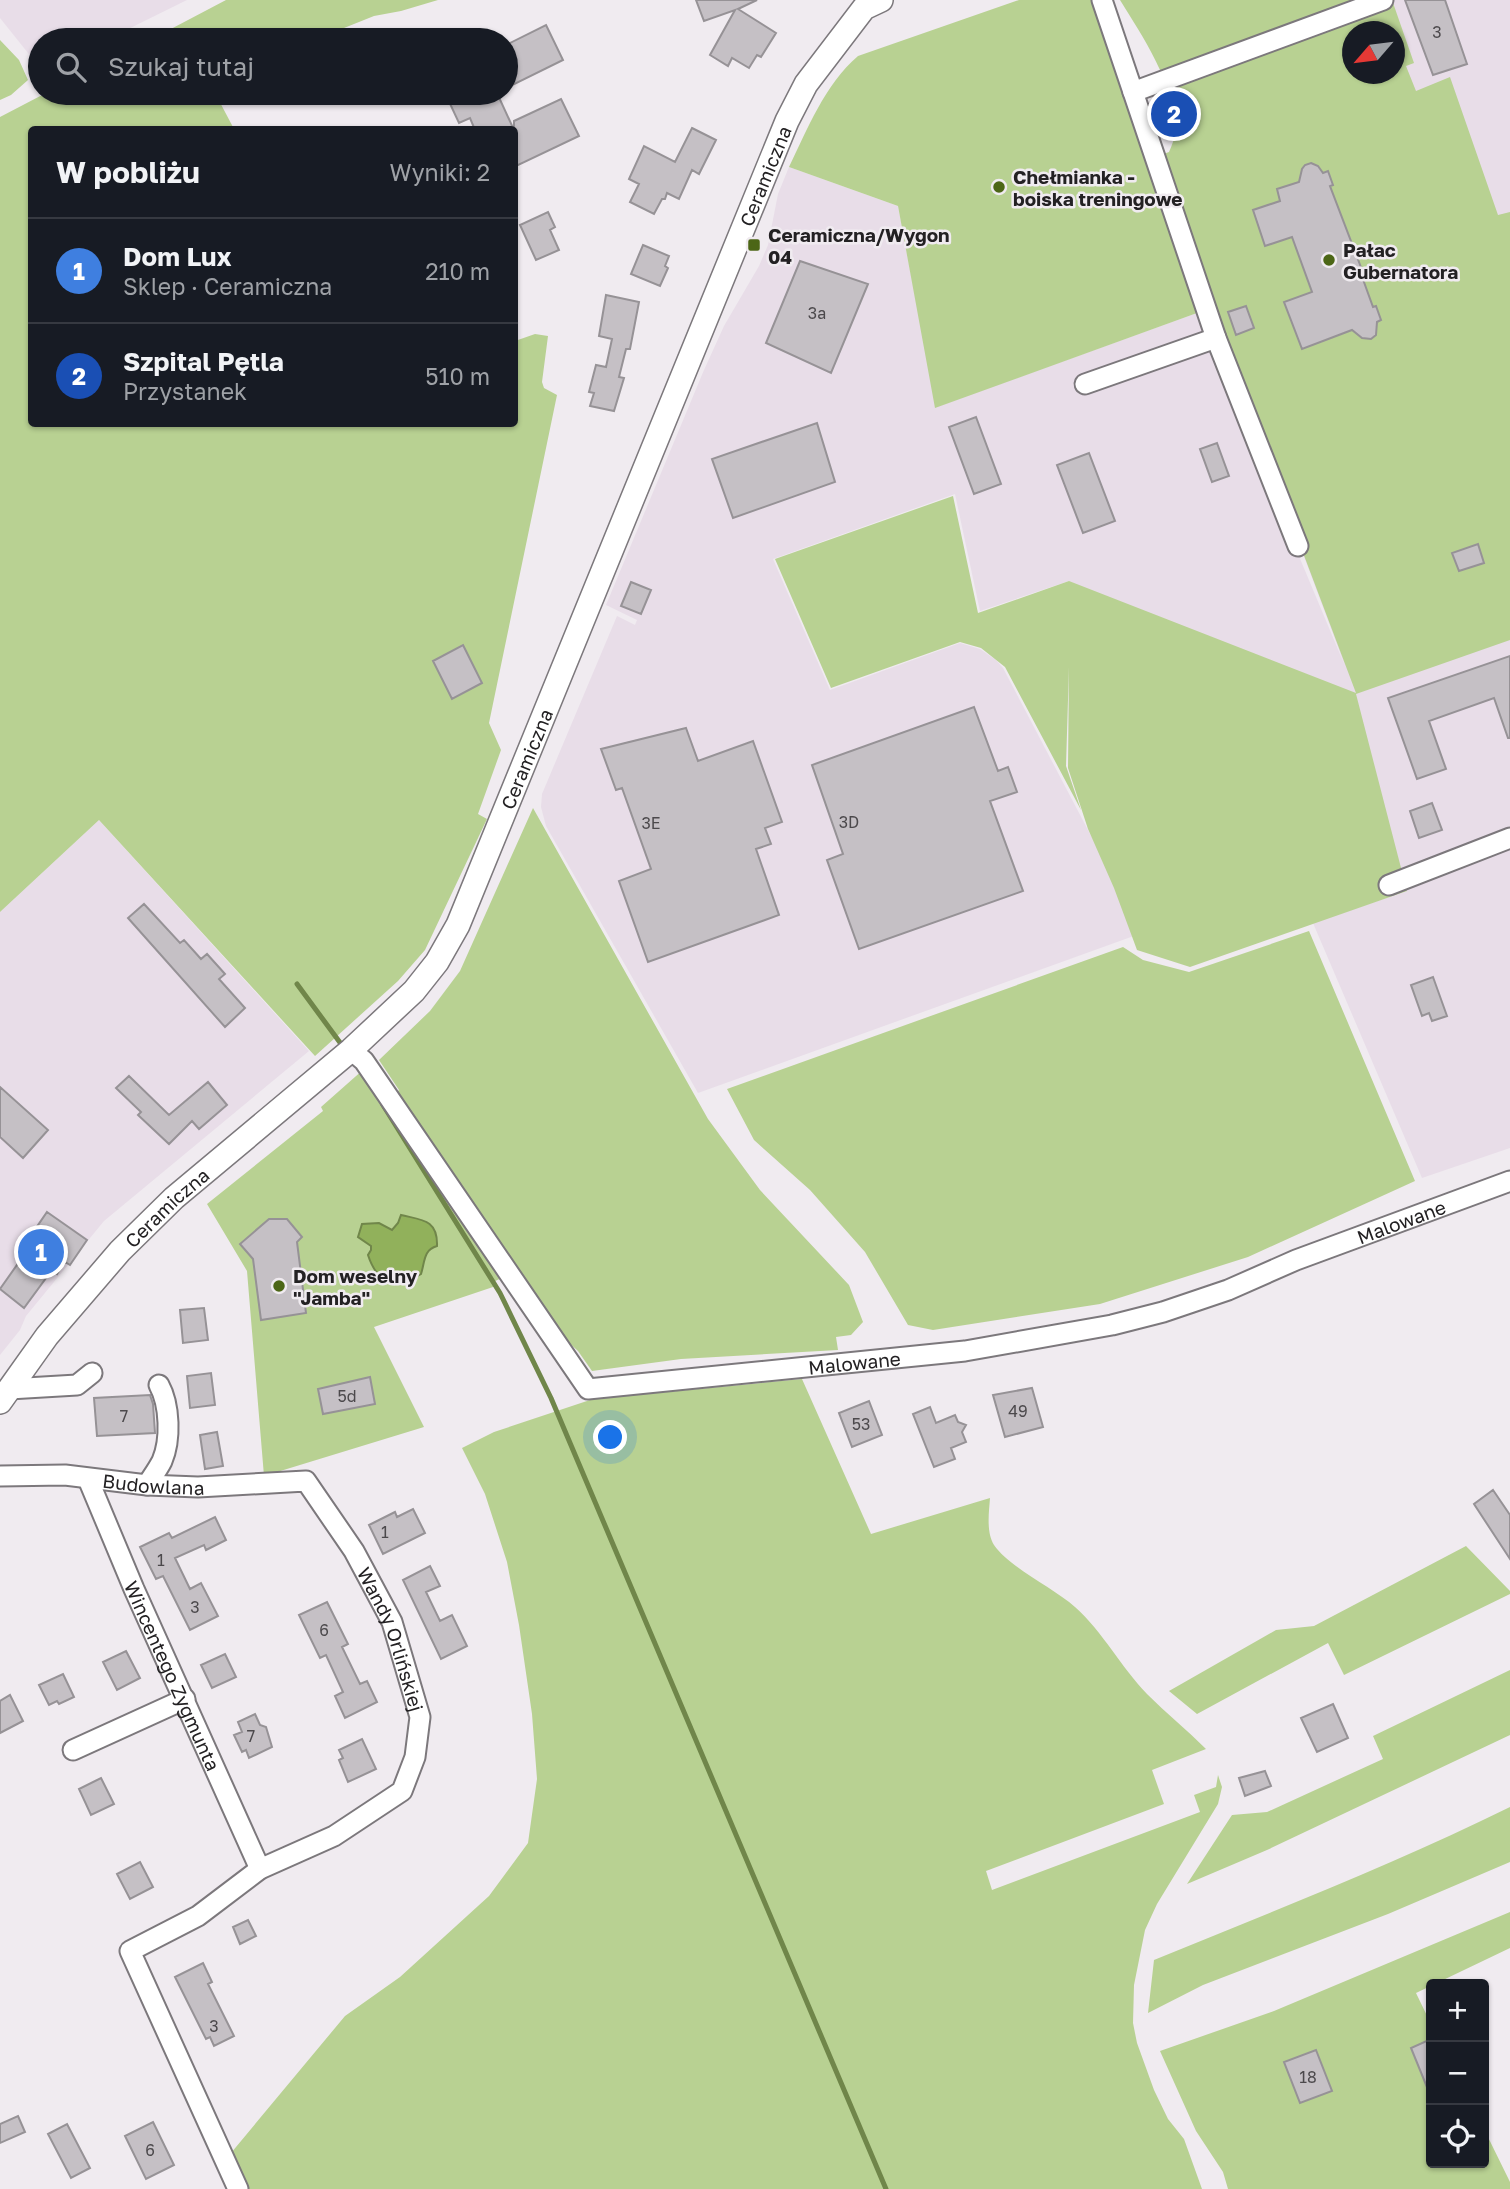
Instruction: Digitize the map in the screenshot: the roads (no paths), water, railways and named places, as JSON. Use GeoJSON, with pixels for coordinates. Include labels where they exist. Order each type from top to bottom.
{"type":"FeatureCollection","features":[{"type":"Feature","properties":{"kind":"street"},"geometry":{"type":"LineString","coordinates":[[1102,0],[1216,338],[1298,546]]}},
{"type":"Feature","properties":{"kind":"street"},"geometry":{"type":"LineString","coordinates":[[1133,92],[1383,0]]}},
{"type":"Feature","properties":{"kind":"street","name":"Ceramiczna"},"geometry":{"type":"LineString","coordinates":[[4,1395],[47,1336],[120,1251],[174,1198],[348,1052],[414,991],[437,962],[458,925],[786,121],[806,84],[869,3]]}},
{"type":"Feature","properties":{"kind":"street"},"geometry":{"type":"LineString","coordinates":[[1085,384],[1216,338]]}},
{"type":"Feature","properties":{"kind":"street"},"geometry":{"type":"LineString","coordinates":[[1389,885],[1510,838]]}},
{"type":"Feature","properties":{"kind":"street","name":"Malowane"},"geometry":{"type":"LineString","coordinates":[[348,1052],[364,1060],[588,1389],[965,1351],[1112,1325],[1228,1290],[1296,1260],[1510,1181]]}},
{"type":"Feature","properties":{"kind":"street"},"geometry":{"type":"LineString","coordinates":[[4,1395],[77,1385],[92,1373]]}},
{"type":"Feature","properties":{"kind":"street"},"geometry":{"type":"LineString","coordinates":[[148,1485],[162,1461],[167,1439],[165,1396],[159,1385]]}},
{"type":"Feature","properties":{"kind":"street","name":"Budowlana"},"geometry":{"type":"LineString","coordinates":[[0,1476],[65,1475],[148,1485],[198,1487],[306,1480]]}},
{"type":"Feature","properties":{"kind":"street","name":"Wincentego Zygmunta"},"geometry":{"type":"LineString","coordinates":[[88,1479],[134,1589],[260,1869]]}},
{"type":"Feature","properties":{"kind":"street","name":"Wandy Orlińskiej"},"geometry":{"type":"LineString","coordinates":[[238,2189],[130,1951],[198,1916],[260,1869],[334,1836],[402,1790],[415,1757],[420,1717],[392,1622],[354,1551],[306,1480]]}},
{"type":"Feature","properties":{"kind":"street"},"geometry":{"type":"LineString","coordinates":[[73,1750],[185,1699]]}},
{"type":"Feature","properties":{"kind":"waterway"},"geometry":{"type":"LineString","coordinates":[[297,984],[344,1048]]}},
{"type":"Feature","properties":{"kind":"waterway"},"geometry":{"type":"LineString","coordinates":[[383,1105],[500,1293],[551,1398],[886,2189]]}},
{"type":"Feature","properties":{"kind":"place","name":"Szpital Pętla"},"geometry":{"type":"Point","coordinates":[1174,114]}},
{"type":"Feature","properties":{"kind":"place","name":"Chełmianka - boiska treningowe"},"geometry":{"type":"Point","coordinates":[999,187]}},
{"type":"Feature","properties":{"kind":"place","name":"Ceramiczna/Wygon 04"},"geometry":{"type":"Point","coordinates":[754,245]}},
{"type":"Feature","properties":{"kind":"place","name":"Pałac Gubernatora"},"geometry":{"type":"Point","coordinates":[1329,260]}},
{"type":"Feature","properties":{"kind":"place","name":"Dom Lux"},"geometry":{"type":"Point","coordinates":[41,1252]}},
{"type":"Feature","properties":{"kind":"place","name":"Dom weselny \"Jamba\""},"geometry":{"type":"Point","coordinates":[279,1286]}}]}
